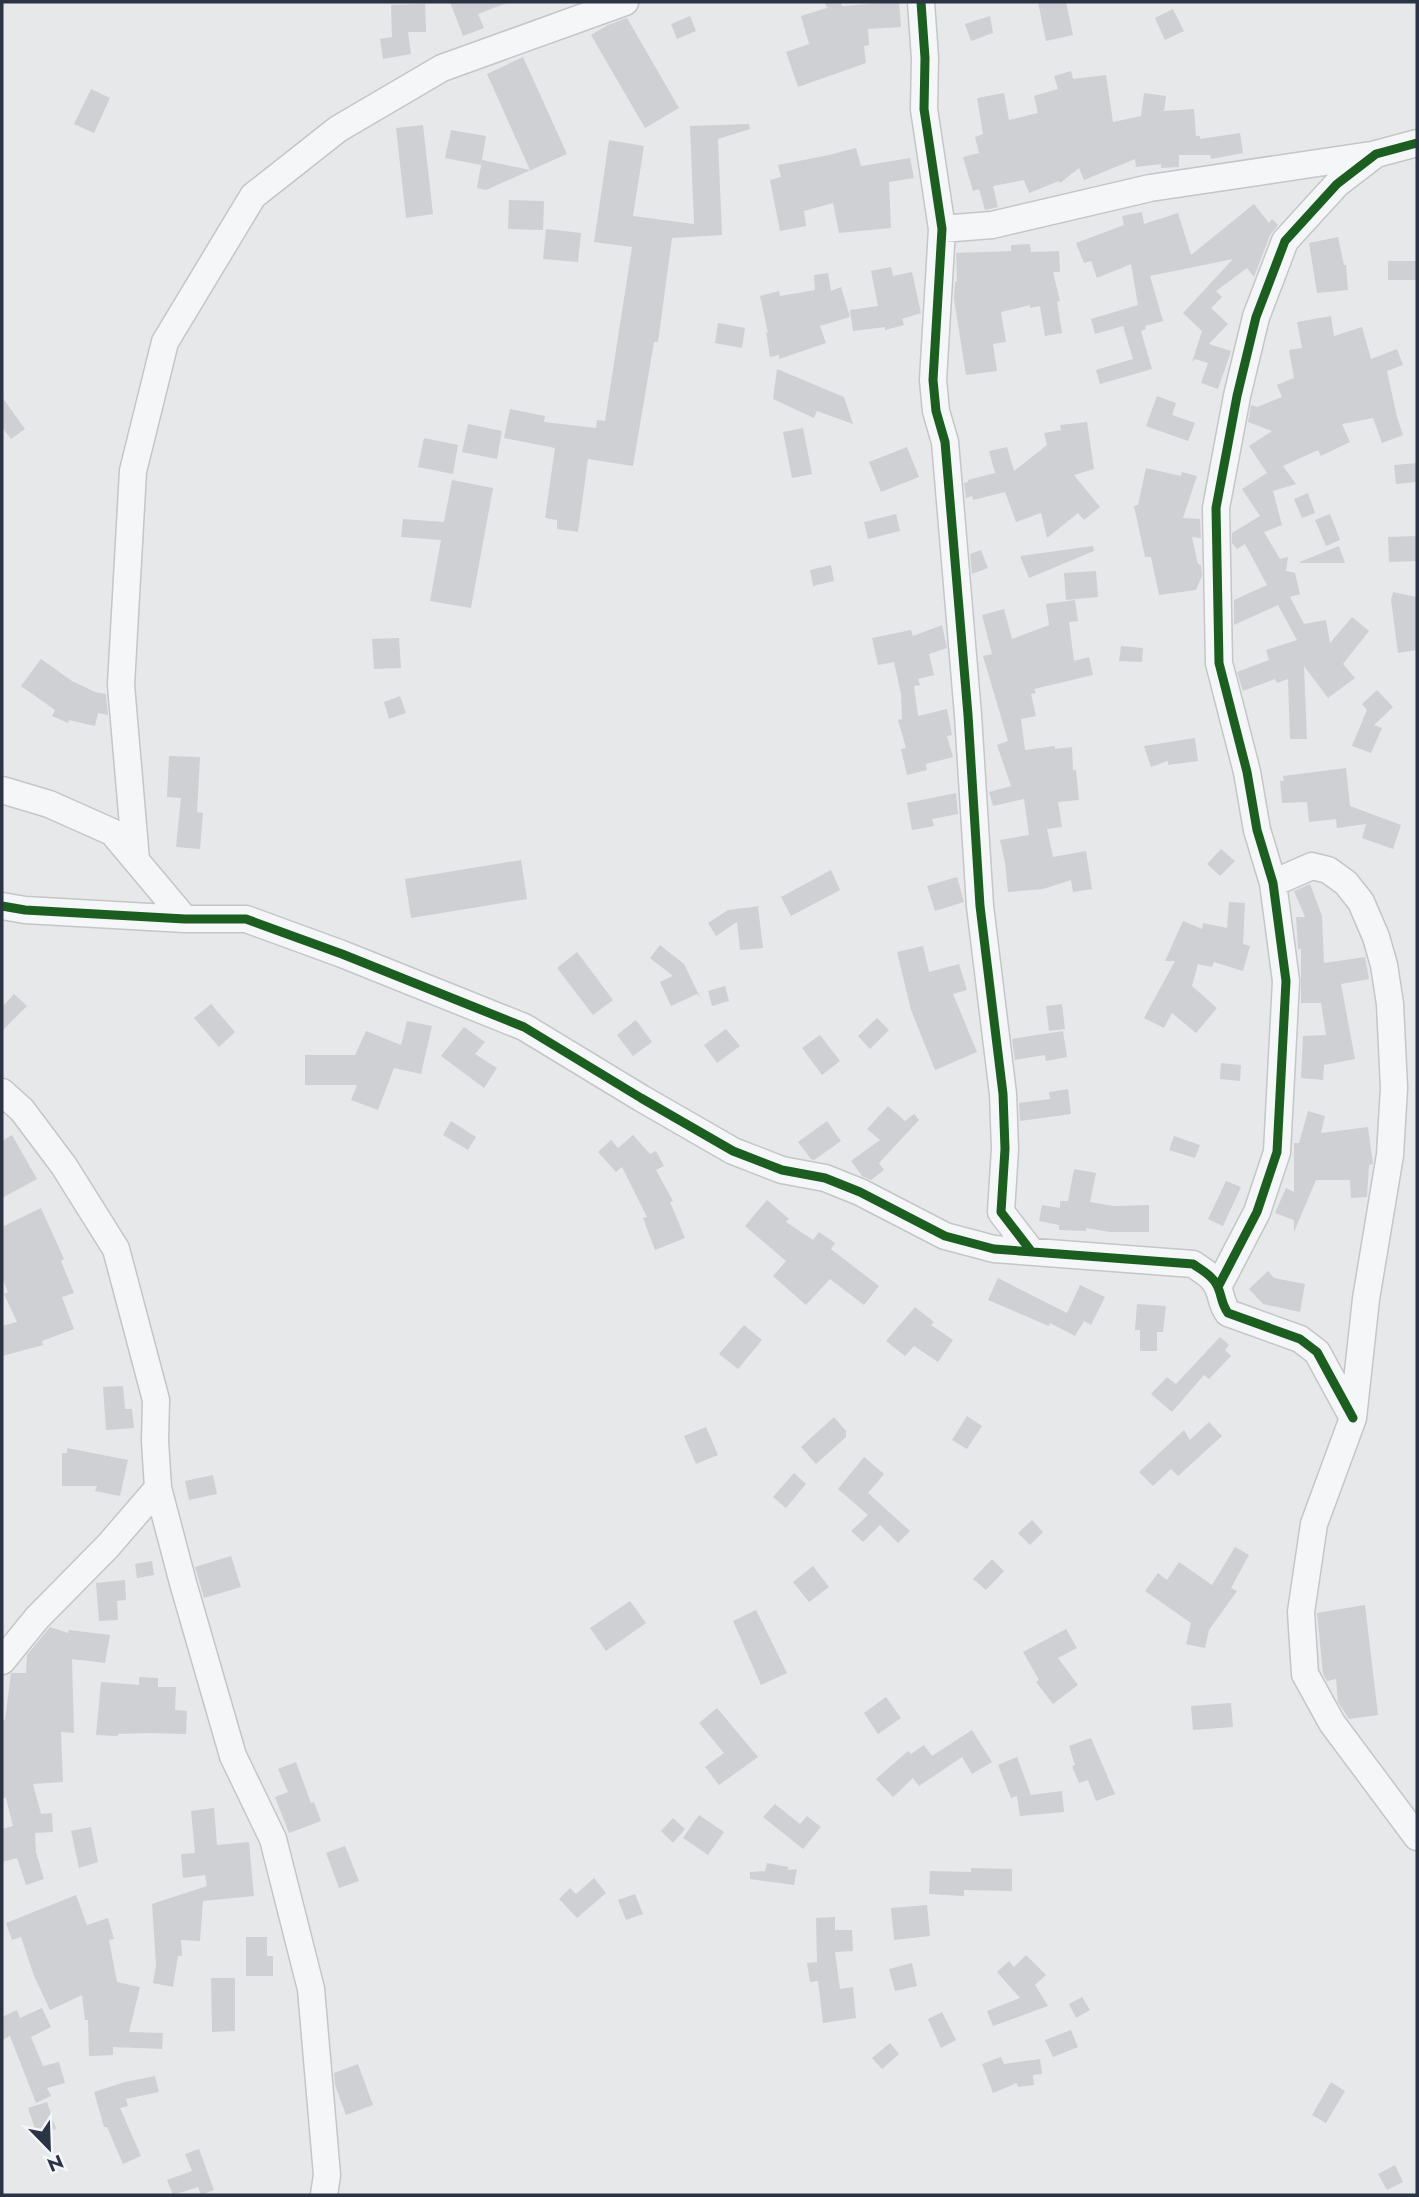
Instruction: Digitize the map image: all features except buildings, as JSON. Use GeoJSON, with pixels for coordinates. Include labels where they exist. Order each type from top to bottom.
{"type":"FeatureCollection","features":[{"type":"Feature","properties":{"kind":"street"},"geometry":{"type":"LineString","coordinates":[[135,860],[121,685],[133,471],[165,342],[253,196],[338,129],[442,68],[625,2]]}},
{"type":"Feature","properties":{"kind":"street"},"geometry":{"type":"LineString","coordinates":[[921,2],[925,58],[924,108],[942,229],[933,380],[936,411],[945,442],[968,715],[980,905],[1003,1094],[1005,1149],[1001,1212],[1031,1251]]}},
{"type":"Feature","properties":{"kind":"street"},"geometry":{"type":"LineString","coordinates":[[942,229],[992,225],[1150,188],[1376,154],[1417,143]]}},
{"type":"Feature","properties":{"kind":"street"},"geometry":{"type":"LineString","coordinates":[[1218,1287],[1257,1212],[1277,1152],[1286,981],[1273,883],[1257,830],[1247,772],[1219,663],[1216,508],[1237,396],[1256,317],[1284,242],[1337,184],[1376,154]]}},
{"type":"Feature","properties":{"kind":"street"},"geometry":{"type":"LineString","coordinates":[[2,790],[49,804],[112,832],[185,919]]}},
{"type":"Feature","properties":{"kind":"street"},"geometry":{"type":"LineString","coordinates":[[1273,883],[1312,866],[1328,870],[1346,883],[1361,902],[1376,937],[1384,965],[1390,1004],[1394,1088],[1390,1155],[1366,1299],[1353,1418],[1314,1524],[1301,1612],[1305,1674],[1332,1723],[1417,1837]]}},
{"type":"Feature","properties":{"kind":"street"},"geometry":{"type":"LineString","coordinates":[[2,906],[25,910],[185,919],[246,919],[342,954],[524,1027],[733,1151],[782,1170],[825,1178],[860,1192],[945,1236],[994,1249],[1193,1264],[1208,1274],[1218,1287],[1222,1304],[1228,1313],[1300,1339],[1317,1352],[1353,1418]]}},
{"type":"Feature","properties":{"kind":"street"},"geometry":{"type":"LineString","coordinates":[[2,1092],[22,1110],[64,1166],[116,1249],[156,1401],[158,1488],[183,1583],[233,1756],[273,1839],[311,1989],[327,2175],[324,2195]]}},
{"type":"Feature","properties":{"kind":"street"},"geometry":{"type":"LineString","coordinates":[[2,1661],[37,1618],[108,1546],[158,1488]]}},
{"type":"Feature","properties":{"kind":"cycle path"},"geometry":{"type":"LineString","coordinates":[[921,2],[925,58],[924,109],[942,229],[933,380],[936,411],[945,442],[968,715],[980,906],[1003,1094],[1005,1149],[1001,1212],[1031,1251]]}},
{"type":"Feature","properties":{"kind":"cycle path"},"geometry":{"type":"LineString","coordinates":[[1218,1287],[1257,1212],[1277,1152],[1286,981],[1273,883],[1257,830],[1247,772],[1219,663],[1216,508],[1237,396],[1256,317],[1285,241],[1337,184],[1376,154],[1417,143]]}},
{"type":"Feature","properties":{"kind":"cycle path"},"geometry":{"type":"LineString","coordinates":[[2,906],[25,910],[185,919],[246,919],[342,954],[524,1027],[733,1151],[782,1170],[825,1178],[860,1192],[945,1236],[994,1249],[1193,1264],[1215,1281],[1228,1313],[1300,1339],[1317,1352],[1353,1418]]}}]}
